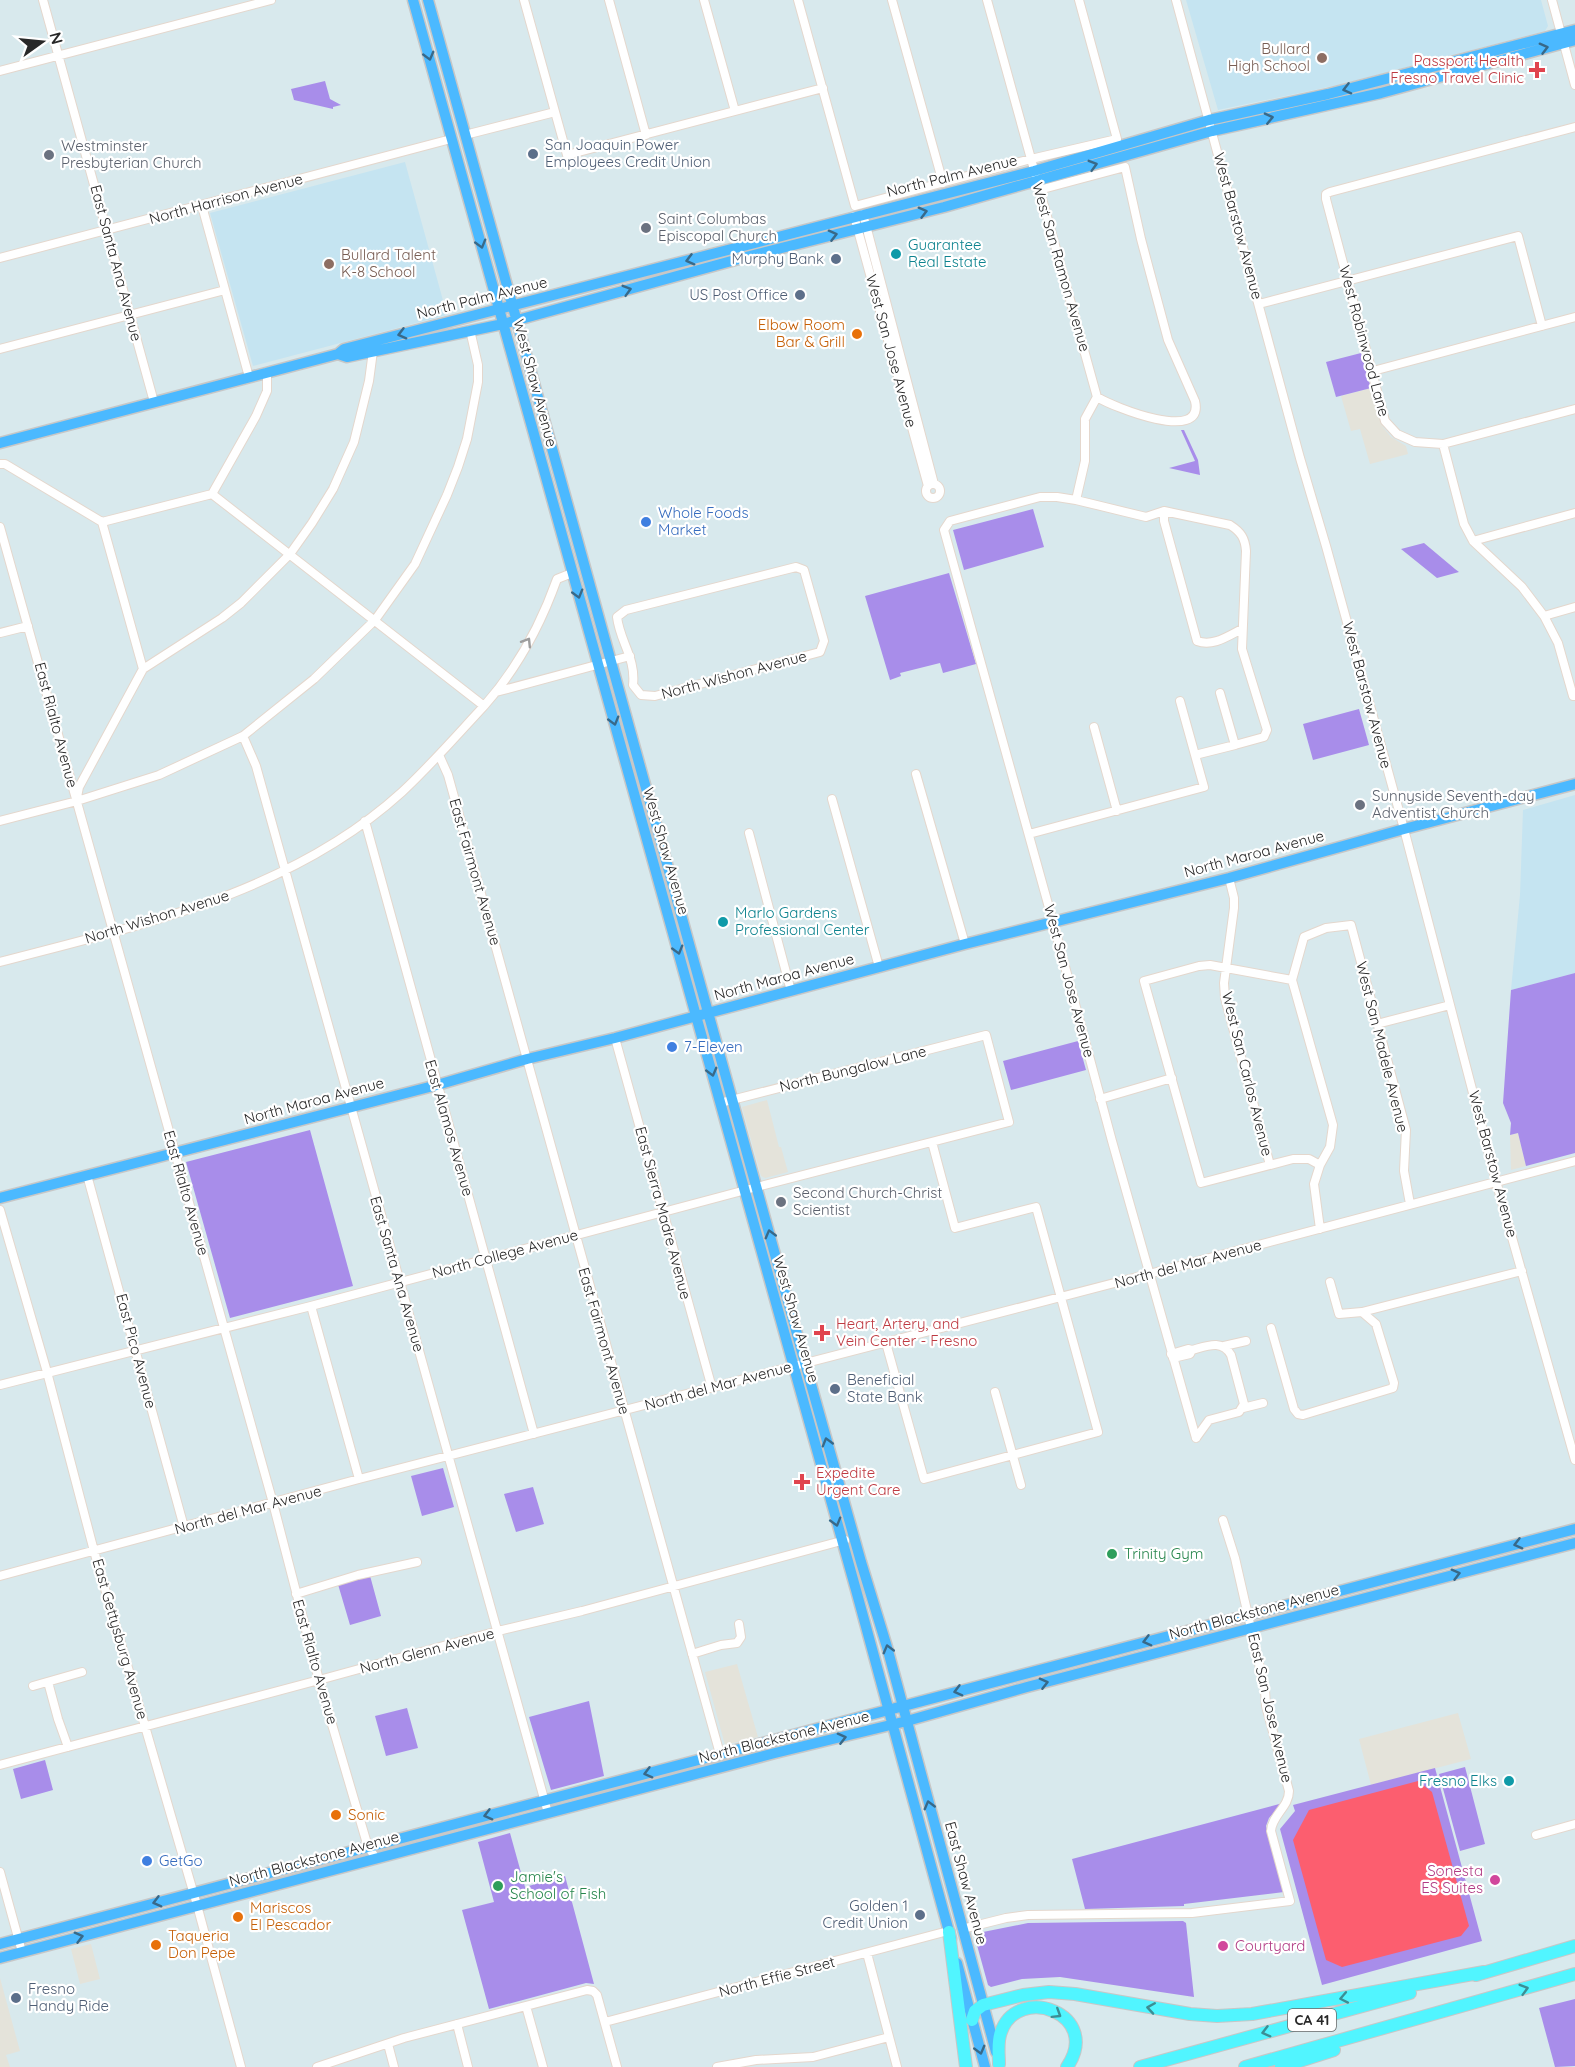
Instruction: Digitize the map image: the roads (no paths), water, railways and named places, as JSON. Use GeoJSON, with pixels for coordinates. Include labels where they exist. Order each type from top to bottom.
{"type":"FeatureCollection","features":[{"type":"Feature","properties":{"kind":"highway"},"geometry":{"type":"LineString","coordinates":[[949,1932],[966,2067]]}},
{"type":"Feature","properties":{"kind":"highway","name":"CA 41"},"geometry":{"type":"LineString","coordinates":[[1140,2067],[1575,1946]]}},
{"type":"Feature","properties":{"kind":"highway"},"geometry":{"type":"LineString","coordinates":[[972,2020],[975,2011],[983,2005],[1023,1995],[1050,1992],[1075,1994],[1190,2014],[1244,2015],[1484,1972]]}},
{"type":"Feature","properties":{"kind":"highway","name":"CA 41"},"geometry":{"type":"LineString","coordinates":[[1245,2067],[1575,1974]]}},
{"type":"Feature","properties":{"kind":"highway"},"geometry":{"type":"LineString","coordinates":[[1281,2067],[1492,1998]]}},
{"type":"Feature","properties":{"kind":"highway"},"geometry":{"type":"LineString","coordinates":[[1000,2066],[999,2041],[1005,2024],[1019,2012],[1037,2007],[1056,2011],[1072,2029],[1075,2049],[1067,2067]]}},
{"type":"Feature","properties":{"kind":"main road","name":"West Shaw Avenue"},"geometry":{"type":"LineString","coordinates":[[413,0],[888,1710]]}},
{"type":"Feature","properties":{"kind":"main road","name":"West Shaw Avenue"},"geometry":{"type":"LineString","coordinates":[[428,0],[805,1363],[903,1706]]}},
{"type":"Feature","properties":{"kind":"main road","name":"North Palm Avenue"},"geometry":{"type":"LineString","coordinates":[[338,354],[347,357],[503,324],[1036,180],[1210,126],[1567,39],[1575,30]]}},
{"type":"Feature","properties":{"kind":"main road"},"geometry":{"type":"LineString","coordinates":[[435,81],[449,105],[457,130],[465,135]]}},
{"type":"Feature","properties":{"kind":"main road"},"geometry":{"type":"LineString","coordinates":[[452,139],[460,142],[467,166],[475,169]]}},
{"type":"Feature","properties":{"kind":"main road","name":"North Palm Avenue"},"geometry":{"type":"LineString","coordinates":[[0,443],[338,354],[344,349],[825,224],[858,212],[1036,180]]}},
{"type":"Feature","properties":{"kind":"main road"},"geometry":{"type":"LineString","coordinates":[[746,257],[752,249],[804,234],[825,224]]}},
{"type":"Feature","properties":{"kind":"main road"},"geometry":{"type":"LineString","coordinates":[[542,463],[552,473],[563,515],[572,521]]}},
{"type":"Feature","properties":{"kind":"main road","name":"North Maroa Avenue"},"geometry":{"type":"LineString","coordinates":[[0,1198],[437,1085],[527,1059],[615,1038],[965,944],[1229,878],[1575,784]]}},
{"type":"Feature","properties":{"kind":"main road","name":"North Blackstone Avenue"},"geometry":{"type":"LineString","coordinates":[[0,1944],[1575,1529]]}},
{"type":"Feature","properties":{"kind":"main road","name":"North Blackstone Avenue"},"geometry":{"type":"LineString","coordinates":[[0,1958],[674,1780],[892,1725],[1027,1687],[1575,1543]]}},
{"type":"Feature","properties":{"kind":"main road"},"geometry":{"type":"LineString","coordinates":[[1376,1595],[1385,1587],[1431,1575],[1440,1565]]}},
{"type":"Feature","properties":{"kind":"main road","name":"East Shaw Avenue"},"geometry":{"type":"LineString","coordinates":[[903,1706],[1000,2066]]}},
{"type":"Feature","properties":{"kind":"main road","name":"East Shaw Avenue"},"geometry":{"type":"LineString","coordinates":[[888,1710],[985,2067]]}},
{"type":"Feature","properties":{"kind":"main road"},"geometry":{"type":"LineString","coordinates":[[724,1767],[725,1760],[728,1758],[783,1743],[794,1735]]}},
{"type":"Feature","properties":{"kind":"main road"},"geometry":{"type":"LineString","coordinates":[[674,1780],[680,1772],[714,1763],[720,1754]]}},
{"type":"Feature","properties":{"kind":"main road"},"geometry":{"type":"LineString","coordinates":[[937,1889],[946,1895],[955,1927],[962,1929]]}},
{"type":"Feature","properties":{"kind":"main road"},"geometry":{"type":"LineString","coordinates":[[949,1932],[953,1932],[957,1937],[983,2005]]}},
{"type":"Feature","properties":{"kind":"street","name":"East Santa Ana Avenue"},"geometry":{"type":"LineString","coordinates":[[44,0],[154,402]]}},
{"type":"Feature","properties":{"kind":"street"},"geometry":{"type":"LineString","coordinates":[[0,71],[271,0]]}},
{"type":"Feature","properties":{"kind":"street"},"geometry":{"type":"LineString","coordinates":[[524,0],[567,155],[823,88]]}},
{"type":"Feature","properties":{"kind":"street"},"geometry":{"type":"LineString","coordinates":[[609,0],[646,135]]}},
{"type":"Feature","properties":{"kind":"street"},"geometry":{"type":"LineString","coordinates":[[704,0],[735,111]]}},
{"type":"Feature","properties":{"kind":"street"},"geometry":{"type":"LineString","coordinates":[[798,0],[931,485]]}},
{"type":"Feature","properties":{"kind":"street"},"geometry":{"type":"LineString","coordinates":[[892,0],[943,183]]}},
{"type":"Feature","properties":{"kind":"street","name":"West San Ramon Avenue"},"geometry":{"type":"LineString","coordinates":[[987,0],[1097,397]]}},
{"type":"Feature","properties":{"kind":"street"},"geometry":{"type":"LineString","coordinates":[[858,212],[943,183],[1117,139],[1079,0]]}},
{"type":"Feature","properties":{"kind":"street","name":"West Barstow Avenue"},"geometry":{"type":"LineString","coordinates":[[1176,0],[1404,829],[1496,1181],[1575,1460]]}},
{"type":"Feature","properties":{"kind":"street"},"geometry":{"type":"LineString","coordinates":[[1552,0],[1567,39],[1575,85]]}},
{"type":"Feature","properties":{"kind":"street"},"geometry":{"type":"LineString","coordinates":[[465,135],[555,112]]}},
{"type":"Feature","properties":{"kind":"street","name":"West Robinwood Lane"},"geometry":{"type":"LineString","coordinates":[[1575,127],[1326,194],[1385,421],[1397,434],[1414,442],[1443,444],[1575,409]]}},
{"type":"Feature","properties":{"kind":"street","name":"North Harrison Avenue"},"geometry":{"type":"LineString","coordinates":[[0,258],[452,139]]}},
{"type":"Feature","properties":{"kind":"street"},"geometry":{"type":"LineString","coordinates":[[1036,180],[1125,167],[1141,239],[1168,340],[1195,401],[1196,411],[1190,419],[1158,419],[1106,403],[1097,397],[1085,419],[1085,461],[1077,500],[1146,517],[1164,511],[1230,525],[1239,530],[1245,540],[1242,649],[1266,730],[1264,737],[1196,755]]}},
{"type":"Feature","properties":{"kind":"street"},"geometry":{"type":"LineString","coordinates":[[202,206],[249,377]]}},
{"type":"Feature","properties":{"kind":"street"},"geometry":{"type":"LineString","coordinates":[[1259,304],[1518,236],[1542,326]]}},
{"type":"Feature","properties":{"kind":"street"},"geometry":{"type":"LineString","coordinates":[[0,349],[225,290]]}},
{"type":"Feature","properties":{"kind":"street"},"geometry":{"type":"LineString","coordinates":[[1372,371],[1575,317]]}},
{"type":"Feature","properties":{"kind":"street"},"geometry":{"type":"LineString","coordinates":[[0,821],[77,801],[159,775],[243,735],[314,679],[375,620],[414,564],[458,467],[467,439],[478,382],[478,365],[470,330]]}},
{"type":"Feature","properties":{"kind":"street"},"geometry":{"type":"LineString","coordinates":[[77,801],[79,788],[143,669],[222,618],[241,603],[290,554],[333,489],[350,454],[369,381],[373,351]]}},
{"type":"Feature","properties":{"kind":"street"},"geometry":{"type":"LineString","coordinates":[[102,522],[212,494],[256,416],[267,391],[267,372]]}},
{"type":"Feature","properties":{"kind":"street"},"geometry":{"type":"LineString","coordinates":[[1443,444],[1464,524],[1473,541],[1522,587],[1544,616],[1558,643],[1574,696]]}},
{"type":"Feature","properties":{"kind":"street"},"geometry":{"type":"LineString","coordinates":[[0,464],[6,464],[102,522],[143,669]]}},
{"type":"Feature","properties":{"kind":"street"},"geometry":{"type":"LineString","coordinates":[[212,494],[484,706]]}},
{"type":"Feature","properties":{"kind":"street","name":"West San Jose Avenue"},"geometry":{"type":"LineString","coordinates":[[1077,500],[1040,497],[950,521],[944,530],[1100,1099],[1196,1438],[1209,1420],[1239,1412],[1243,1408]]}},
{"type":"Feature","properties":{"kind":"street"},"geometry":{"type":"LineString","coordinates":[[1164,511],[1164,521],[1197,641],[1205,644],[1213,643],[1242,629]]}},
{"type":"Feature","properties":{"kind":"street"},"geometry":{"type":"LineString","coordinates":[[1473,541],[1575,513]]}},
{"type":"Feature","properties":{"kind":"street","name":"East Rialto Avenue"},"geometry":{"type":"LineString","coordinates":[[0,527],[273,1503],[320,1680],[368,1847],[376,1858]]}},
{"type":"Feature","properties":{"kind":"street","name":"North Wishon Avenue"},"geometry":{"type":"LineString","coordinates":[[796,567],[804,570],[824,641],[820,652],[655,696],[641,695],[633,685],[635,672],[630,656],[618,630],[617,617],[626,610],[796,567]]}},
{"type":"Feature","properties":{"kind":"street","name":"North Wishon Avenue"},"geometry":{"type":"LineString","coordinates":[[0,962],[213,902],[324,849],[365,821],[401,792],[484,706],[496,692],[538,624],[557,579],[572,573]]}},
{"type":"Feature","properties":{"kind":"street"},"geometry":{"type":"LineString","coordinates":[[1544,616],[1575,607]]}},
{"type":"Feature","properties":{"kind":"street"},"geometry":{"type":"LineString","coordinates":[[0,633],[28,626]]}},
{"type":"Feature","properties":{"kind":"street"},"geometry":{"type":"LineString","coordinates":[[496,692],[630,656]]}},
{"type":"Feature","properties":{"kind":"street"},"geometry":{"type":"LineString","coordinates":[[1220,693],[1235,745]]}},
{"type":"Feature","properties":{"kind":"street"},"geometry":{"type":"LineString","coordinates":[[1029,834],[1204,787],[1180,701]]}},
{"type":"Feature","properties":{"kind":"street"},"geometry":{"type":"LineString","coordinates":[[1094,727],[1116,811]]}},
{"type":"Feature","properties":{"kind":"street","name":"East Santa Ana Avenue"},"geometry":{"type":"LineString","coordinates":[[243,735],[256,766],[548,1813]]}},
{"type":"Feature","properties":{"kind":"street","name":"East Fairmont Avenue"},"geometry":{"type":"LineString","coordinates":[[439,755],[448,775],[720,1754]]}},
{"type":"Feature","properties":{"kind":"street"},"geometry":{"type":"LineString","coordinates":[[916,774],[965,944]]}},
{"type":"Feature","properties":{"kind":"street"},"geometry":{"type":"LineString","coordinates":[[832,799],[879,967]]}},
{"type":"Feature","properties":{"kind":"street","name":"East Alamos Avenue"},"geometry":{"type":"LineString","coordinates":[[365,821],[534,1434]]}},
{"type":"Feature","properties":{"kind":"street"},"geometry":{"type":"LineString","coordinates":[[749,833],[791,991]]}},
{"type":"Feature","properties":{"kind":"street","name":"West San Carlos Avenue"},"geometry":{"type":"LineString","coordinates":[[1229,878],[1234,908],[1224,983],[1225,998],[1270,1165]]}},
{"type":"Feature","properties":{"kind":"street","name":"West San Madele Avenue"},"geometry":{"type":"LineString","coordinates":[[1292,980],[1304,937],[1326,928],[1351,925],[1406,1130],[1404,1171],[1410,1204]]}},
{"type":"Feature","properties":{"kind":"street"},"geometry":{"type":"LineString","coordinates":[[1320,1165],[1309,1159],[1293,1159],[1200,1183],[1144,981],[1210,965],[1292,980],[1333,1125],[1330,1147],[1320,1165],[1314,1184],[1320,1229]]}},
{"type":"Feature","properties":{"kind":"street"},"geometry":{"type":"LineString","coordinates":[[1377,1024],[1450,1005]]}},
{"type":"Feature","properties":{"kind":"street","name":"North Bungalow Lane"},"geometry":{"type":"LineString","coordinates":[[720,1103],[986,1035],[1009,1122]]}},
{"type":"Feature","properties":{"kind":"street","name":"East Sierra Madre Avenue"},"geometry":{"type":"LineString","coordinates":[[615,1038],[712,1388]]}},
{"type":"Feature","properties":{"kind":"street"},"geometry":{"type":"LineString","coordinates":[[1100,1099],[1172,1078]]}},
{"type":"Feature","properties":{"kind":"street","name":"North College Avenue"},"geometry":{"type":"LineString","coordinates":[[0,1385],[311,1306],[1009,1122]]}},
{"type":"Feature","properties":{"kind":"street"},"geometry":{"type":"LineString","coordinates":[[886,1342],[924,1479],[1098,1432],[1036,1207],[955,1228],[932,1142]]}},
{"type":"Feature","properties":{"kind":"street","name":"North del Mar Avenue"},"geometry":{"type":"LineString","coordinates":[[0,1576],[359,1479],[1149,1275],[1575,1161]]}},
{"type":"Feature","properties":{"kind":"street","name":"East Pico Avenue"},"geometry":{"type":"LineString","coordinates":[[87,1175],[184,1527]]}},
{"type":"Feature","properties":{"kind":"street","name":"East Gettysburg Avenue"},"geometry":{"type":"LineString","coordinates":[[0,1210],[47,1372],[94,1551],[194,1893],[241,2067]]}},
{"type":"Feature","properties":{"kind":"street"},"geometry":{"type":"LineString","coordinates":[[1330,1282],[1339,1314],[1362,1312],[1522,1271]]}},
{"type":"Feature","properties":{"kind":"street"},"geometry":{"type":"LineString","coordinates":[[311,1306],[359,1479]]}},
{"type":"Feature","properties":{"kind":"street"},"geometry":{"type":"LineString","coordinates":[[1271,1328],[1294,1409],[1296,1413],[1303,1415],[1393,1389],[1392,1375],[1376,1324],[1362,1312]]}},
{"type":"Feature","properties":{"kind":"street"},"geometry":{"type":"LineString","coordinates":[[1172,1356],[1190,1354],[1192,1350],[1209,1346],[1224,1346],[1246,1341]]}},
{"type":"Feature","properties":{"kind":"street"},"geometry":{"type":"LineString","coordinates":[[1224,1346],[1231,1356],[1243,1408],[1263,1403]]}},
{"type":"Feature","properties":{"kind":"street"},"geometry":{"type":"LineString","coordinates":[[995,1392],[1021,1485]]}},
{"type":"Feature","properties":{"kind":"street","name":"East San Jose Avenue"},"geometry":{"type":"LineString","coordinates":[[962,1929],[1028,1915],[1192,1913],[1290,1901],[1271,1831],[1272,1823],[1288,1799],[1289,1791],[1266,1706],[1266,1690],[1232,1548],[1223,1520]]}},
{"type":"Feature","properties":{"kind":"street","name":"North Glenn Avenue"},"geometry":{"type":"LineString","coordinates":[[0,1765],[854,1538]]}},
{"type":"Feature","properties":{"kind":"street"},"geometry":{"type":"LineString","coordinates":[[296,1594],[358,1575],[417,1562]]}},
{"type":"Feature","properties":{"kind":"street"},"geometry":{"type":"LineString","coordinates":[[692,1654],[721,1645],[737,1643],[741,1637],[739,1624]]}},
{"type":"Feature","properties":{"kind":"street"},"geometry":{"type":"LineString","coordinates":[[33,1686],[82,1672]]}},
{"type":"Feature","properties":{"kind":"street"},"geometry":{"type":"LineString","coordinates":[[48,1682],[68,1746]]}},
{"type":"Feature","properties":{"kind":"street"},"geometry":{"type":"LineString","coordinates":[[1536,1835],[1575,1824]]}},
{"type":"Feature","properties":{"kind":"street"},"geometry":{"type":"LineString","coordinates":[[0,1872],[22,1952]]}},
{"type":"Feature","properties":{"kind":"street","name":"North Effie Street"},"geometry":{"type":"LineString","coordinates":[[605,2022],[949,1932]]}},
{"type":"Feature","properties":{"kind":"street"},"geometry":{"type":"LineString","coordinates":[[867,1953],[897,2067]]}},
{"type":"Feature","properties":{"kind":"street"},"geometry":{"type":"LineString","coordinates":[[320,2067],[457,2024],[587,1990],[597,1995],[617,2067]]}},
{"type":"Feature","properties":{"kind":"street"},"geometry":{"type":"LineString","coordinates":[[526,2006],[543,2067]]}},
{"type":"Feature","properties":{"kind":"street"},"geometry":{"type":"LineString","coordinates":[[457,2024],[468,2067]]}},
{"type":"Feature","properties":{"kind":"street"},"geometry":{"type":"LineString","coordinates":[[717,2067],[738,2062],[774,2063],[813,2057],[889,2037]]}},
{"type":"Feature","properties":{"kind":"street"},"geometry":{"type":"LineString","coordinates":[[388,2044],[394,2067]]}},
{"type":"Feature","properties":{"kind":"place","name":"Bullard High School"},"geometry":{"type":"Point","coordinates":[1322,58]}},
{"type":"Feature","properties":{"kind":"place","name":"Passport Health Fresno Travel Clinic"},"geometry":{"type":"Point","coordinates":[1537,70]}},
{"type":"Feature","properties":{"kind":"place","name":"San Joaquin Power Employees Credit Union"},"geometry":{"type":"Point","coordinates":[533,154]}},
{"type":"Feature","properties":{"kind":"place","name":"Westminster Presbyterian Church"},"geometry":{"type":"Point","coordinates":[49,155]}},
{"type":"Feature","properties":{"kind":"place","name":"Saint Columbas Episcopal Church"},"geometry":{"type":"Point","coordinates":[646,228]}},
{"type":"Feature","properties":{"kind":"place","name":"Guarantee Real Estate"},"geometry":{"type":"Point","coordinates":[896,254]}},
{"type":"Feature","properties":{"kind":"place","name":"Murphy Bank"},"geometry":{"type":"Point","coordinates":[836,259]}},
{"type":"Feature","properties":{"kind":"place","name":"Bullard Talent K-8 School"},"geometry":{"type":"Point","coordinates":[329,264]}},
{"type":"Feature","properties":{"kind":"place","name":"US Post Office"},"geometry":{"type":"Point","coordinates":[800,295]}},
{"type":"Feature","properties":{"kind":"place","name":"Elbow Room Bar & Grill"},"geometry":{"type":"Point","coordinates":[857,334]}},
{"type":"Feature","properties":{"kind":"place","name":"Whole Foods Market"},"geometry":{"type":"Point","coordinates":[646,522]}},
{"type":"Feature","properties":{"kind":"place","name":"Sunnyside Seventh-day Adventist Church"},"geometry":{"type":"Point","coordinates":[1360,805]}},
{"type":"Feature","properties":{"kind":"place","name":"Marlo Gardens Professional Center"},"geometry":{"type":"Point","coordinates":[723,922]}},
{"type":"Feature","properties":{"kind":"place","name":"7-Eleven"},"geometry":{"type":"Point","coordinates":[672,1047]}},
{"type":"Feature","properties":{"kind":"place","name":"Second Church-Christ Scientist"},"geometry":{"type":"Point","coordinates":[781,1202]}},
{"type":"Feature","properties":{"kind":"place","name":"Heart, Artery, and Vein Center - Fresno"},"geometry":{"type":"Point","coordinates":[822,1333]}},
{"type":"Feature","properties":{"kind":"place","name":"Beneficial State Bank"},"geometry":{"type":"Point","coordinates":[835,1389]}},
{"type":"Feature","properties":{"kind":"place","name":"Expedite Urgent Care"},"geometry":{"type":"Point","coordinates":[802,1482]}},
{"type":"Feature","properties":{"kind":"place","name":"Trinity Gym"},"geometry":{"type":"Point","coordinates":[1112,1554]}},
{"type":"Feature","properties":{"kind":"place","name":"Fresno Elks"},"geometry":{"type":"Point","coordinates":[1509,1781]}},
{"type":"Feature","properties":{"kind":"place","name":"Sonic"},"geometry":{"type":"Point","coordinates":[336,1815]}},
{"type":"Feature","properties":{"kind":"place","name":"GetGo"},"geometry":{"type":"Point","coordinates":[147,1861]}},
{"type":"Feature","properties":{"kind":"place","name":"Sonesta ES Suites"},"geometry":{"type":"Point","coordinates":[1495,1880]}},
{"type":"Feature","properties":{"kind":"place","name":"Jamie's School of Fish"},"geometry":{"type":"Point","coordinates":[498,1886]}},
{"type":"Feature","properties":{"kind":"place","name":"Golden 1 Credit Union"},"geometry":{"type":"Point","coordinates":[920,1915]}},
{"type":"Feature","properties":{"kind":"place","name":"Mariscos El Pescador"},"geometry":{"type":"Point","coordinates":[238,1917]}},
{"type":"Feature","properties":{"kind":"place","name":"Taqueria Don Pepe"},"geometry":{"type":"Point","coordinates":[156,1945]}},
{"type":"Feature","properties":{"kind":"place","name":"Courtyard"},"geometry":{"type":"Point","coordinates":[1223,1946]}},
{"type":"Feature","properties":{"kind":"place","name":"Fresno Handy Ride"},"geometry":{"type":"Point","coordinates":[16,1998]}}]}
